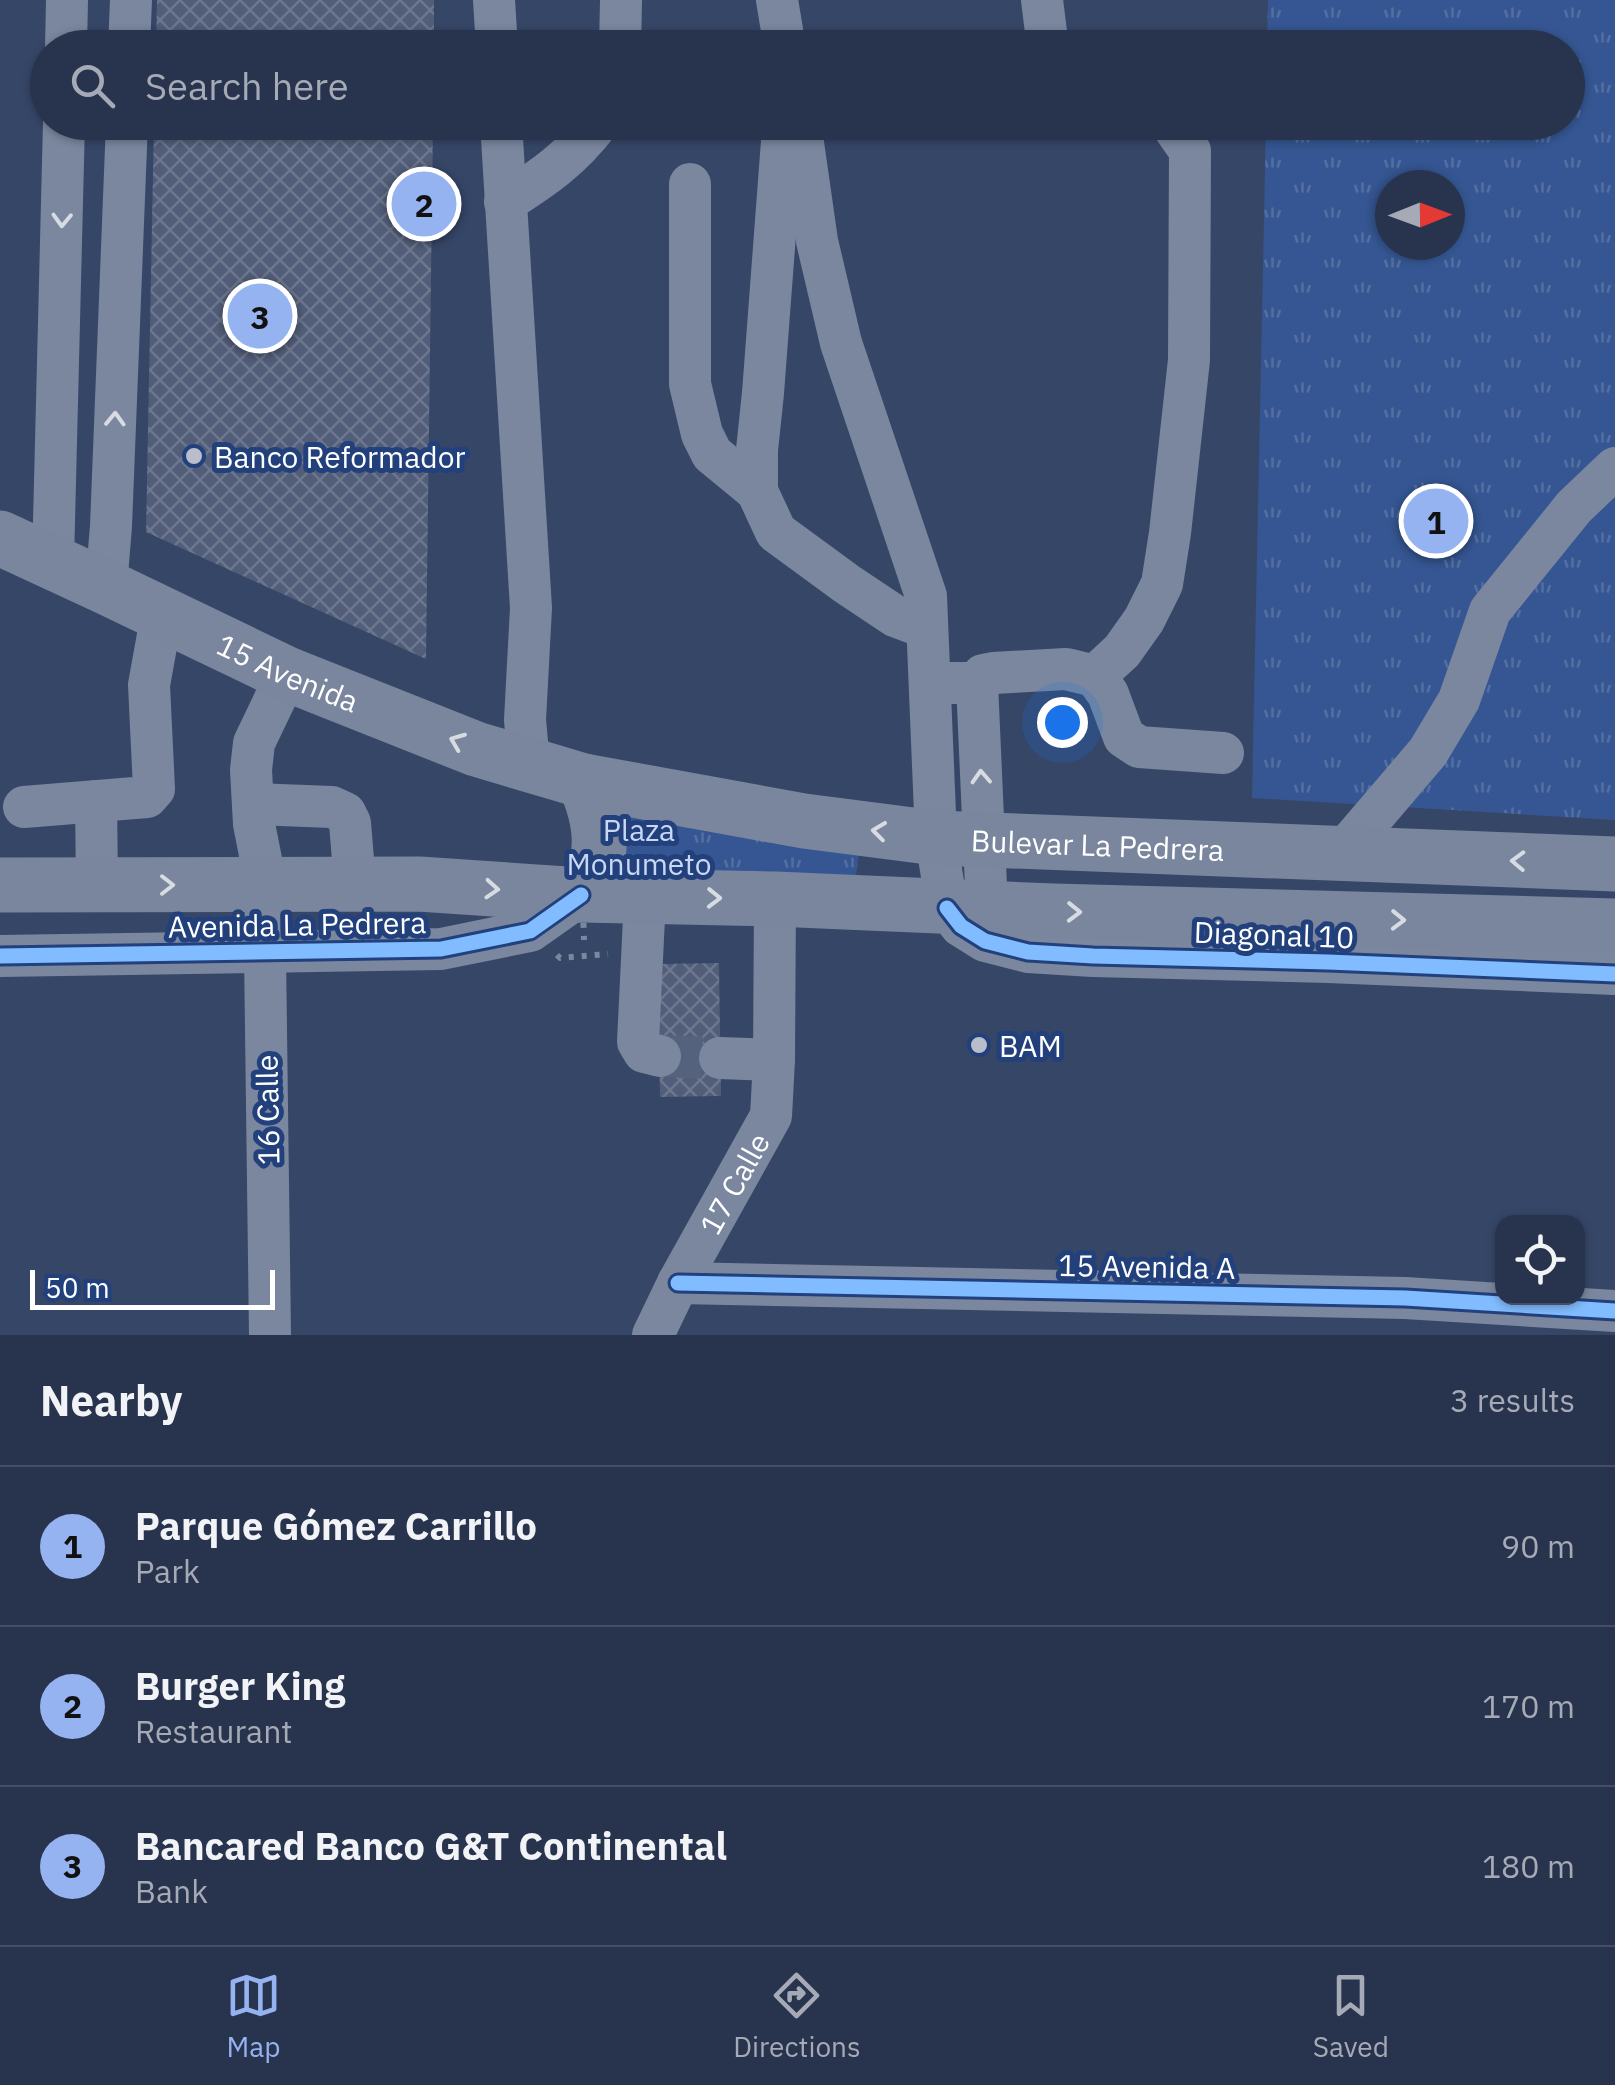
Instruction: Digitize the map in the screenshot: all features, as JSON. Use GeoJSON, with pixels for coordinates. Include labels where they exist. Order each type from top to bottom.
{"type":"FeatureCollection","features":[{"type":"Feature","properties":{"kind":"main road","name":"15 Avenida"},"geometry":{"type":"LineString","coordinates":[[0,538],[287,674],[476,749],[564,766]]}},
{"type":"Feature","properties":{"kind":"main road","name":"Bulevar La Pedrera"},"geometry":{"type":"LineString","coordinates":[[564,766],[804,821],[960,839],[1615,864]]}},
{"type":"Feature","properties":{"kind":"main road"},"geometry":{"type":"LineString","coordinates":[[564,766],[593,798],[597,816],[592,928]]}},
{"type":"Feature","properties":{"kind":"main road","name":"Avenida La Pedrera"},"geometry":{"type":"LineString","coordinates":[[0,885],[419,884],[592,928]]}},
{"type":"Feature","properties":{"kind":"main road"},"geometry":{"type":"LineString","coordinates":[[592,928],[646,897],[1615,926]]}},
{"type":"Feature","properties":{"kind":"street"},"geometry":{"type":"LineString","coordinates":[[67,30],[68,0]]}},
{"type":"Feature","properties":{"kind":"street"},"geometry":{"type":"LineString","coordinates":[[130,30],[131,0]]}},
{"type":"Feature","properties":{"kind":"street"},"geometry":{"type":"LineString","coordinates":[[494,0],[496,30]]}},
{"type":"Feature","properties":{"kind":"street"},"geometry":{"type":"LineString","coordinates":[[621,30],[622,0]]}},
{"type":"Feature","properties":{"kind":"street"},"geometry":{"type":"LineString","coordinates":[[776,0],[782,30]]}},
{"type":"Feature","properties":{"kind":"street"},"geometry":{"type":"LineString","coordinates":[[1042,0],[1046,30]]}},
{"type":"Feature","properties":{"kind":"street"},"geometry":{"type":"LineString","coordinates":[[54,562],[64,140]]}},
{"type":"Feature","properties":{"kind":"street"},"geometry":{"type":"LineString","coordinates":[[106,587],[125,140]]}},
{"type":"Feature","properties":{"kind":"street"},"geometry":{"type":"LineString","coordinates":[[502,140],[531,608],[525,720],[564,766]]}},
{"type":"Feature","properties":{"kind":"street"},"geometry":{"type":"LineString","coordinates":[[505,202],[549,174],[585,140]]}},
{"type":"Feature","properties":{"kind":"street"},"geometry":{"type":"LineString","coordinates":[[783,140],[756,450],[757,491],[776,532],[894,616],[927,628]]}},
{"type":"Feature","properties":{"kind":"street"},"geometry":{"type":"LineString","coordinates":[[803,140],[818,241],[841,344],[926,596],[933,796],[960,839]]}},
{"type":"Feature","properties":{"kind":"street"},"geometry":{"type":"LineString","coordinates":[[1095,676],[1122,652],[1162,584],[1189,360],[1190,151],[1182,140]]}},
{"type":"Feature","properties":{"kind":"street"},"geometry":{"type":"LineString","coordinates":[[690,184],[690,384],[702,434],[712,454],[757,491]]}},
{"type":"Feature","properties":{"kind":"street"},"geometry":{"type":"LineString","coordinates":[[55,464],[113,472]]}},
{"type":"Feature","properties":{"kind":"street"},"geometry":{"type":"LineString","coordinates":[[1341,854],[1428,752],[1459,700],[1490,611],[1574,507],[1615,468]]}},
{"type":"Feature","properties":{"kind":"street"},"geometry":{"type":"LineString","coordinates":[[24,808],[146,797],[154,789],[150,685],[162,613]]}},
{"type":"Feature","properties":{"kind":"street"},"geometry":{"type":"LineString","coordinates":[[967,908],[960,839],[977,683],[983,675],[1066,669],[1095,676],[1108,694],[1124,737],[1139,747],[1223,753]]}},
{"type":"Feature","properties":{"kind":"street","name":"16 Calle"},"geometry":{"type":"LineString","coordinates":[[270,1335],[266,884],[254,824],[251,770],[254,743],[287,674]]}},
{"type":"Feature","properties":{"kind":"street"},"geometry":{"type":"LineString","coordinates":[[930,683],[977,683]]}},
{"type":"Feature","properties":{"kind":"street"},"geometry":{"type":"LineString","coordinates":[[96,802],[97,885]]}},
{"type":"Feature","properties":{"kind":"street"},"geometry":{"type":"LineString","coordinates":[[252,804],[332,807],[346,814],[356,884]]}},
{"type":"Feature","properties":{"kind":"street"},"geometry":{"type":"LineString","coordinates":[[646,897],[638,1042],[644,1052],[660,1056]]}},
{"type":"Feature","properties":{"kind":"street","name":"17 Calle"},"geometry":{"type":"LineString","coordinates":[[653,1335],[771,1116],[775,900]]}},
{"type":"Feature","properties":{"kind":"street","name":"Diagonal 10"},"geometry":{"type":"LineString","coordinates":[[967,908],[961,926],[985,941],[1028,952],[1615,974]]}},
{"type":"Feature","properties":{"kind":"street","name":"Avenida La Pedrera"},"geometry":{"type":"LineString","coordinates":[[0,956],[441,948],[530,931],[592,928]]}},
{"type":"Feature","properties":{"kind":"street"},"geometry":{"type":"LineString","coordinates":[[720,1058],[774,1060]]}},
{"type":"Feature","properties":{"kind":"street","name":"15 Avenida A"},"geometry":{"type":"LineString","coordinates":[[678,1283],[1405,1298],[1615,1311]]}},
{"type":"Feature","properties":{"kind":"path"},"geometry":{"type":"LineString","coordinates":[[560,958],[608,954],[592,928],[564,766]]}},
{"type":"Feature","properties":{"kind":"green space"},"geometry":{"type":"Polygon","coordinates":[[[1268,0],[1615,0],[1615,820],[1252,798],[1266,140],[1585,140],[1585,30],[1267,30],[1268,0]]]}},
{"type":"Feature","properties":{"kind":"green space","name":"Plaza Monumeto"},"geometry":{"type":"Polygon","coordinates":[[[605,810],[860,844],[854,892],[604,874],[605,810]]]}},
{"type":"Feature","properties":{"kind":"building"},"geometry":{"type":"Polygon","coordinates":[[[157,0],[434,0],[434,30],[156,30],[157,0]]]}},
{"type":"Feature","properties":{"kind":"building"},"geometry":{"type":"Polygon","coordinates":[[[154,140],[433,140],[426,659],[146,532],[154,140]]]}},
{"type":"Feature","properties":{"kind":"building"},"geometry":{"type":"Polygon","coordinates":[[[719,963],[721,1096],[660,1097],[658,964],[719,963]]]}},
{"type":"Feature","properties":{"kind":"tunnel"},"geometry":{"type":"LineString","coordinates":[[660,1056],[720,1058]]}},
{"type":"Feature","properties":{"kind":"cycle path"},"geometry":{"type":"LineString","coordinates":[[0,956],[441,949],[530,931],[581,895]]}},
{"type":"Feature","properties":{"kind":"cycle path"},"geometry":{"type":"LineString","coordinates":[[947,908],[961,926],[985,941],[1028,952],[1615,974]]}},
{"type":"Feature","properties":{"kind":"cycle path"},"geometry":{"type":"LineString","coordinates":[[678,1283],[1405,1298],[1615,1311]]}},
{"type":"Feature","properties":{"kind":"place","name":"Burger King"},"geometry":{"type":"Point","coordinates":[424,204]}},
{"type":"Feature","properties":{"kind":"place","name":"Bancared Banco G&T Continental"},"geometry":{"type":"Point","coordinates":[260,316]}},
{"type":"Feature","properties":{"kind":"place","name":"Banco Reformador"},"geometry":{"type":"Point","coordinates":[194,456]}},
{"type":"Feature","properties":{"kind":"place","name":"Parque Gómez Carrillo"},"geometry":{"type":"Point","coordinates":[1436,521]}},
{"type":"Feature","properties":{"kind":"place","name":"BAM"},"geometry":{"type":"Point","coordinates":[979,1045]}}]}
